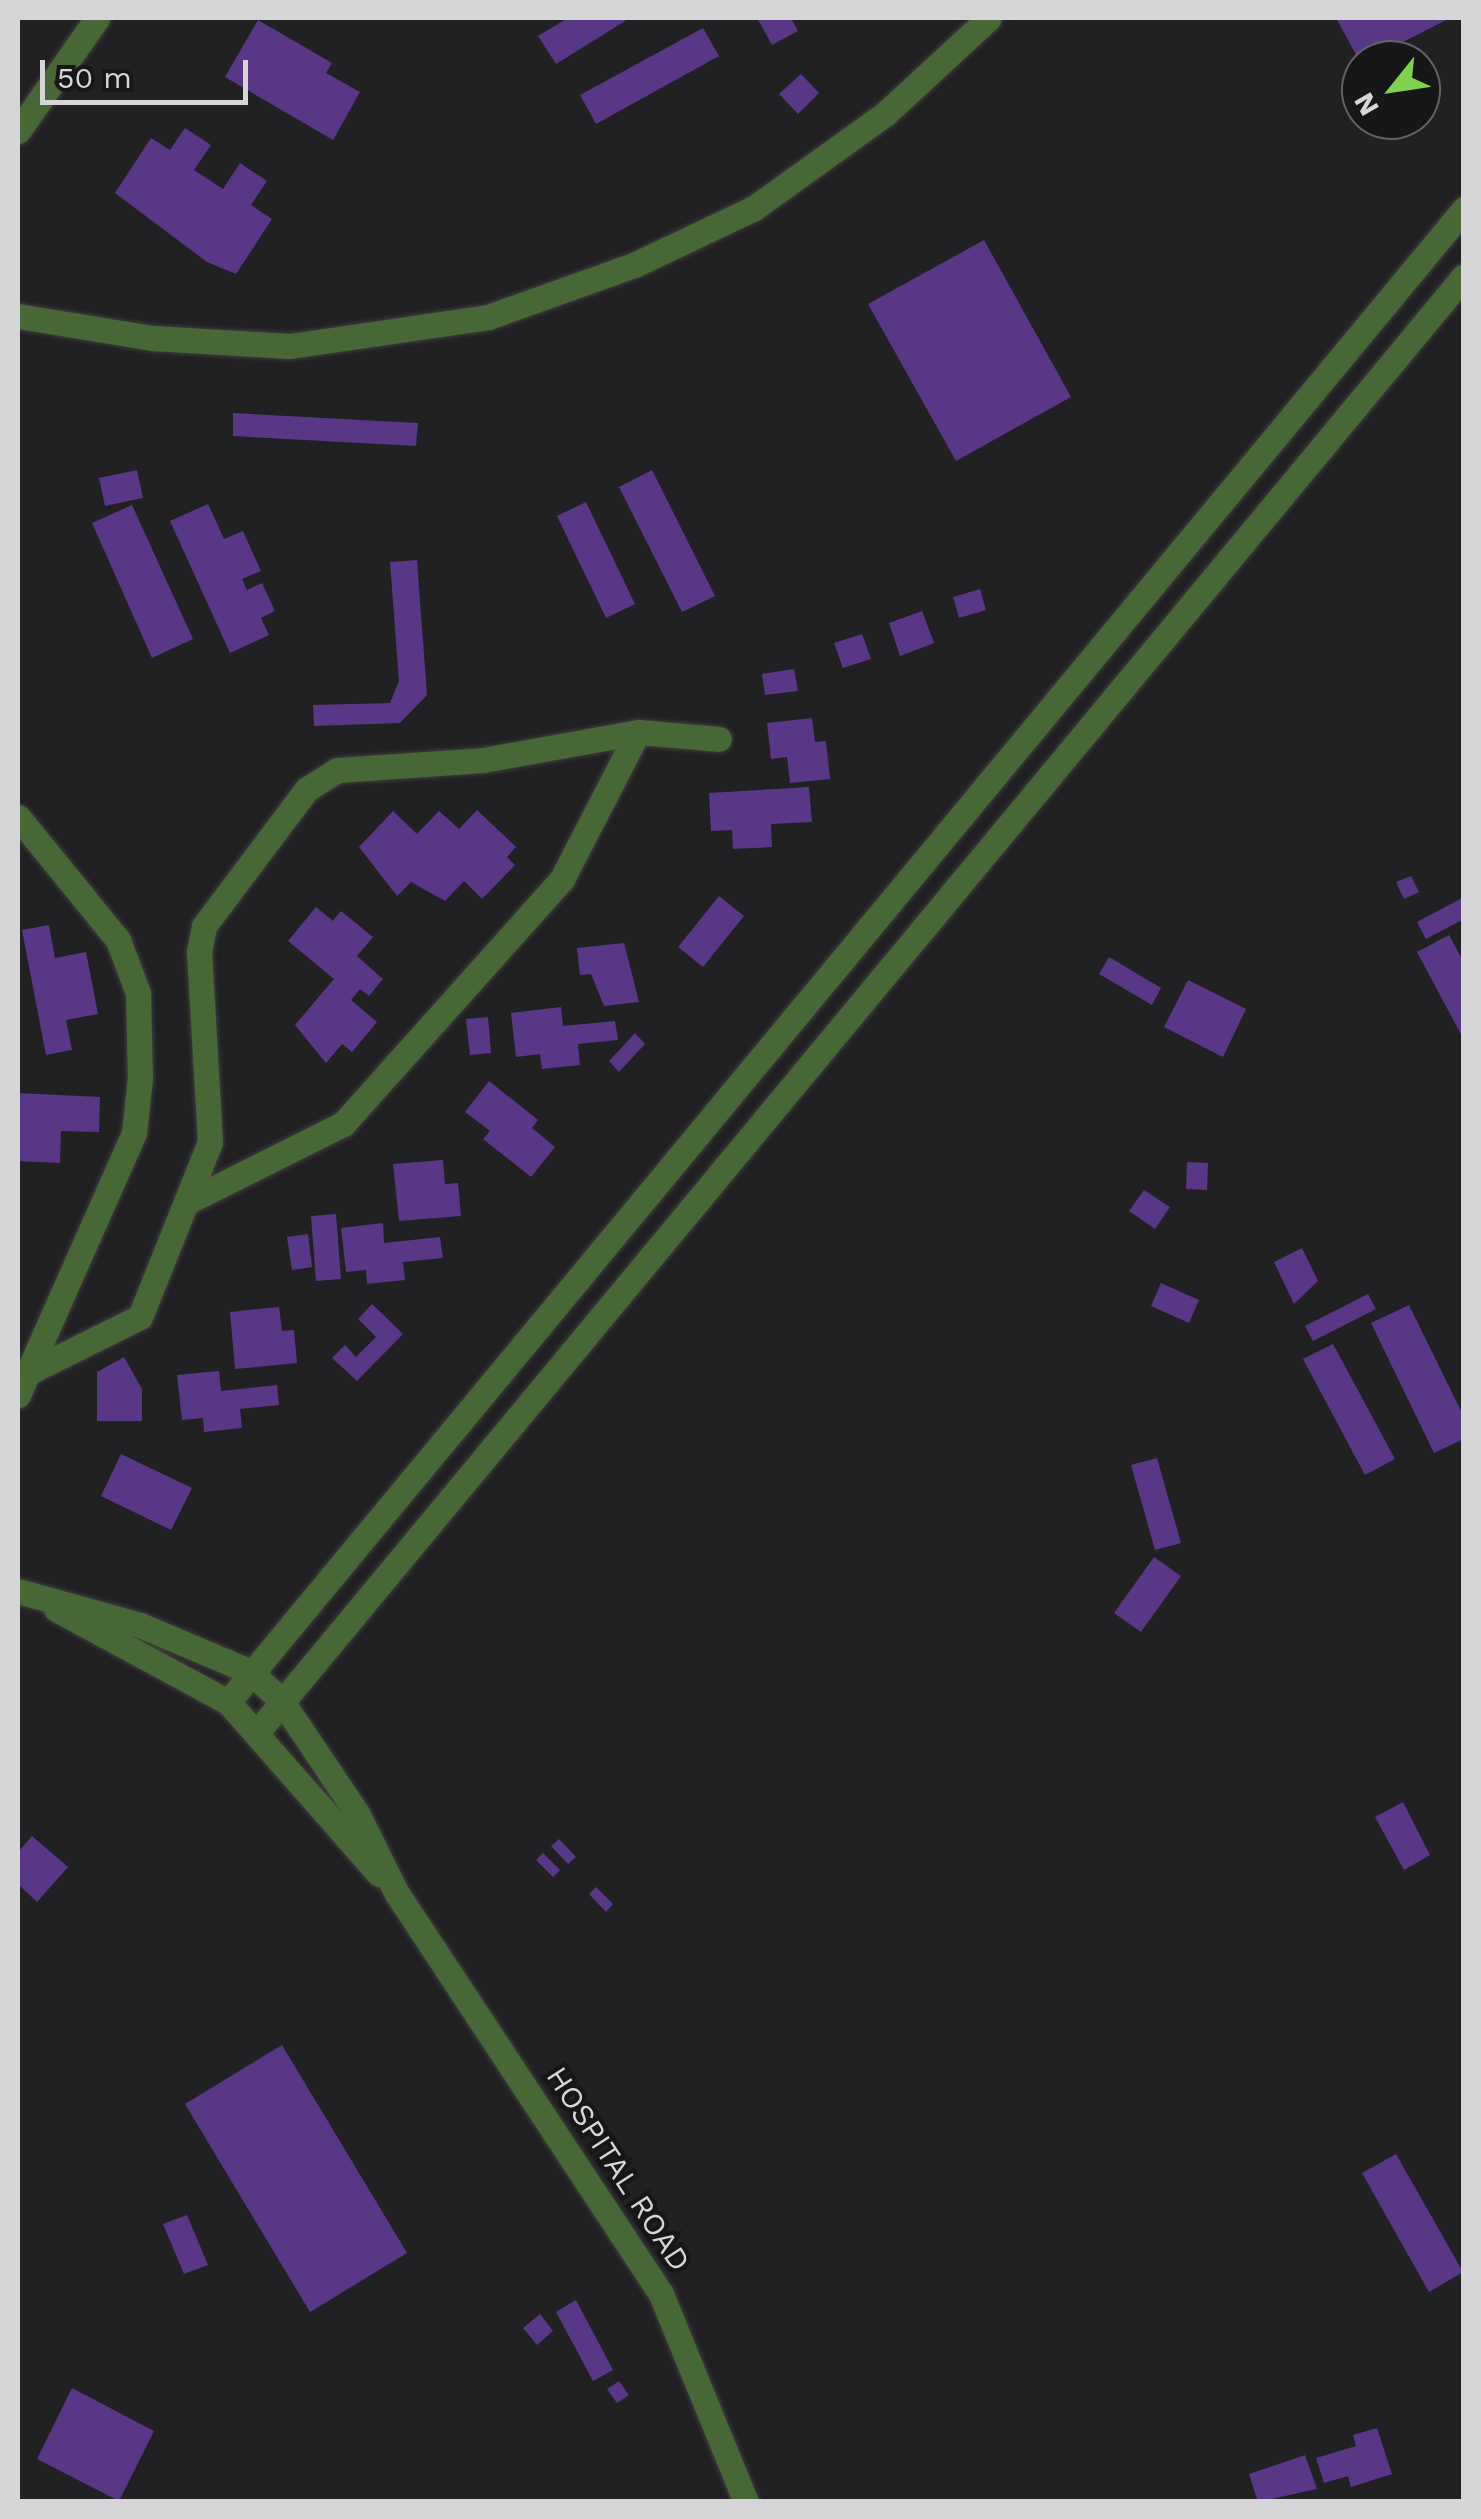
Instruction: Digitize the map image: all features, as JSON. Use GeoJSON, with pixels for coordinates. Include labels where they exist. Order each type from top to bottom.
{"type":"FeatureCollection","features":[{"type":"Feature","properties":{"kind":"street"},"geometry":{"type":"LineString","coordinates":[[18,130],[97,18]]}},
{"type":"Feature","properties":{"kind":"street"},"geometry":{"type":"LineString","coordinates":[[18,316],[152,338],[290,346],[488,317],[634,265],[744,214],[886,114],[990,18]]}},
{"type":"Feature","properties":{"kind":"street"},"geometry":{"type":"LineString","coordinates":[[228,1702],[345,1555],[780,1039],[1464,209]]}},
{"type":"Feature","properties":{"kind":"street"},"geometry":{"type":"LineString","coordinates":[[259,1730],[378,1579],[813,1066],[1464,276]]}},
{"type":"Feature","properties":{"kind":"street"},"geometry":{"type":"LineString","coordinates":[[1207,522],[1240,548]]}},
{"type":"Feature","properties":{"kind":"street"},"geometry":{"type":"LineString","coordinates":[[190,1200],[343,1124],[562,879],[638,732]]}},
{"type":"Feature","properties":{"kind":"street"},"geometry":{"type":"LineString","coordinates":[[33,1370],[140,1317],[210,1142],[199,952],[204,926],[307,789],[338,770],[483,760],[638,732],[720,739]]}},
{"type":"Feature","properties":{"kind":"street"},"geometry":{"type":"LineString","coordinates":[[18,817],[118,940],[138,993],[140,1078],[134,1133],[33,1370],[18,1395]]}},
{"type":"Feature","properties":{"kind":"street"},"geometry":{"type":"LineString","coordinates":[[780,1039],[813,1066]]}},
{"type":"Feature","properties":{"kind":"street"},"geometry":{"type":"LineString","coordinates":[[345,1555],[378,1579]]}},
{"type":"Feature","properties":{"kind":"street"},"geometry":{"type":"LineString","coordinates":[[18,1591],[140,1625],[249,1671],[281,1700],[358,1813],[396,1892]]}},
{"type":"Feature","properties":{"kind":"street"},"geometry":{"type":"LineString","coordinates":[[44,1600],[87,1632],[228,1702],[259,1730],[332,1826],[396,1892]]}},
{"type":"Feature","properties":{"kind":"street","name":"HOSPITAL ROAD"},"geometry":{"type":"LineString","coordinates":[[396,1892],[661,2294],[746,2502]]}},
{"type":"Feature","properties":{"kind":"building"},"geometry":{"type":"Polygon","coordinates":[[[568,18],[630,18],[556,64],[538,36],[568,18]]]}},
{"type":"Feature","properties":{"kind":"building"},"geometry":{"type":"Polygon","coordinates":[[[757,18],[791,18],[798,31],[772,45],[757,18]]]}},
{"type":"Feature","properties":{"kind":"building"},"geometry":{"type":"Polygon","coordinates":[[[1336,18],[1450,18],[1407,40],[1348,40],[1336,18]]]}},
{"type":"Feature","properties":{"kind":"building"},"geometry":{"type":"Polygon","coordinates":[[[258,20],[332,63],[326,73],[360,92],[333,140],[225,77],[258,20]]]}},
{"type":"Feature","properties":{"kind":"building"},"geometry":{"type":"Polygon","coordinates":[[[703,28],[719,56],[596,124],[580,95],[703,28]]]}},
{"type":"Feature","properties":{"kind":"building"},"geometry":{"type":"Polygon","coordinates":[[[801,74],[819,93],[798,114],[779,94],[801,74]]]}},
{"type":"Feature","properties":{"kind":"building"},"geometry":{"type":"Polygon","coordinates":[[[185,128],[211,145],[194,170],[223,189],[240,163],[267,181],[251,205],[272,219],[236,274],[207,262],[115,193],[151,138],[170,150],[185,128]]]}},
{"type":"Feature","properties":{"kind":"building"},"geometry":{"type":"Polygon","coordinates":[[[984,240],[1071,397],[956,461],[868,304],[984,240]]]}},
{"type":"Feature","properties":{"kind":"building"},"geometry":{"type":"Polygon","coordinates":[[[233,413],[418,423],[416,446],[233,436],[233,413]]]}},
{"type":"Feature","properties":{"kind":"building"},"geometry":{"type":"Polygon","coordinates":[[[137,470],[143,498],[105,506],[99,478],[137,470]]]}},
{"type":"Feature","properties":{"kind":"building"},"geometry":{"type":"Polygon","coordinates":[[[652,470],[715,596],[682,612],[619,487],[652,470]]]}},
{"type":"Feature","properties":{"kind":"building"},"geometry":{"type":"Polygon","coordinates":[[[586,502],[635,604],[606,618],[557,516],[586,502]]]}},
{"type":"Feature","properties":{"kind":"building"},"geometry":{"type":"Polygon","coordinates":[[[208,504],[224,539],[243,531],[261,571],[242,579],[247,590],[262,583],[275,611],[261,618],[269,635],[230,653],[170,521],[208,504]]]}},
{"type":"Feature","properties":{"kind":"building"},"geometry":{"type":"Polygon","coordinates":[[[132,505],[193,639],[152,658],[92,523],[132,505]]]}},
{"type":"Feature","properties":{"kind":"building"},"geometry":{"type":"Polygon","coordinates":[[[417,560],[427,695],[400,723],[314,726],[313,705],[390,703],[399,681],[390,562],[417,560]]]}},
{"type":"Feature","properties":{"kind":"building"},"geometry":{"type":"Polygon","coordinates":[[[980,589],[986,610],[959,618],[953,597],[980,589]]]}},
{"type":"Feature","properties":{"kind":"building"},"geometry":{"type":"Polygon","coordinates":[[[922,611],[934,643],[900,656],[889,623],[922,611]]]}},
{"type":"Feature","properties":{"kind":"building"},"geometry":{"type":"Polygon","coordinates":[[[862,634],[871,659],[843,668],[834,643],[862,634]]]}},
{"type":"Feature","properties":{"kind":"building"},"geometry":{"type":"Polygon","coordinates":[[[794,669],[798,691],[765,695],[762,674],[794,669]]]}},
{"type":"Feature","properties":{"kind":"building"},"geometry":{"type":"Polygon","coordinates":[[[812,718],[815,742],[826,741],[830,779],[790,783],[787,757],[771,759],[767,723],[812,718]]]}},
{"type":"Feature","properties":{"kind":"building"},"geometry":{"type":"Polygon","coordinates":[[[809,787],[812,822],[771,824],[772,847],[733,849],[732,830],[711,831],[709,793],[809,787]]]}},
{"type":"Feature","properties":{"kind":"building"},"geometry":{"type":"Polygon","coordinates":[[[477,810],[516,847],[507,857],[515,865],[482,899],[464,881],[445,901],[411,882],[397,896],[359,847],[393,811],[417,834],[439,811],[459,829],[477,810]]]}},
{"type":"Feature","properties":{"kind":"building"},"geometry":{"type":"Polygon","coordinates":[[[1411,876],[1419,892],[1404,899],[1396,882],[1411,876]]]}},
{"type":"Feature","properties":{"kind":"building"},"geometry":{"type":"Polygon","coordinates":[[[719,896],[744,916],[703,967],[678,947],[719,896]]]}},
{"type":"Feature","properties":{"kind":"building"},"geometry":{"type":"Polygon","coordinates":[[[1464,897],[1464,919],[1426,939],[1417,922],[1464,897]]]}},
{"type":"Feature","properties":{"kind":"building"},"geometry":{"type":"Polygon","coordinates":[[[316,907],[333,921],[341,911],[373,937],[357,956],[383,979],[369,996],[360,989],[351,1000],[377,1022],[352,1052],[342,1044],[326,1063],[295,1025],[334,979],[288,941],[316,907]]]}},
{"type":"Feature","properties":{"kind":"building"},"geometry":{"type":"Polygon","coordinates":[[[49,925],[55,958],[86,952],[98,1014],[66,1020],[72,1050],[46,1055],[22,930],[49,925]]]}},
{"type":"Feature","properties":{"kind":"building"},"geometry":{"type":"Polygon","coordinates":[[[1449,935],[1464,963],[1464,1040],[1417,952],[1449,935]]]}},
{"type":"Feature","properties":{"kind":"building"},"geometry":{"type":"Polygon","coordinates":[[[624,943],[639,1002],[604,1006],[591,974],[580,975],[577,948],[624,943]]]}},
{"type":"Feature","properties":{"kind":"building"},"geometry":{"type":"Polygon","coordinates":[[[1109,957],[1161,988],[1152,1005],[1099,974],[1109,957]]]}},
{"type":"Feature","properties":{"kind":"building"},"geometry":{"type":"Polygon","coordinates":[[[1188,980],[1246,1009],[1223,1057],[1164,1027],[1188,980]]]}},
{"type":"Feature","properties":{"kind":"building"},"geometry":{"type":"Polygon","coordinates":[[[561,1007],[563,1026],[615,1021],[618,1040],[578,1044],[580,1065],[542,1069],[540,1054],[516,1057],[511,1013],[561,1007]]]}},
{"type":"Feature","properties":{"kind":"building"},"geometry":{"type":"Polygon","coordinates":[[[488,1017],[491,1053],[470,1055],[466,1019],[488,1017]]]}},
{"type":"Feature","properties":{"kind":"building"},"geometry":{"type":"Polygon","coordinates":[[[635,1033],[645,1044],[619,1072],[609,1061],[635,1033]]]}},
{"type":"Feature","properties":{"kind":"building"},"geometry":{"type":"Polygon","coordinates":[[[489,1081],[538,1120],[532,1128],[555,1147],[531,1177],[483,1139],[490,1131],[465,1112],[489,1081]]]}},
{"type":"Feature","properties":{"kind":"building"},"geometry":{"type":"Polygon","coordinates":[[[18,1093],[100,1097],[99,1132],[61,1131],[60,1163],[18,1161],[18,1093]]]}},
{"type":"Feature","properties":{"kind":"building"},"geometry":{"type":"Polygon","coordinates":[[[443,1160],[445,1184],[458,1183],[461,1216],[399,1221],[393,1164],[443,1160]]]}},
{"type":"Feature","properties":{"kind":"building"},"geometry":{"type":"Polygon","coordinates":[[[1187,1162],[1208,1163],[1207,1190],[1186,1189],[1187,1162]]]}},
{"type":"Feature","properties":{"kind":"building"},"geometry":{"type":"Polygon","coordinates":[[[1144,1190],[1170,1207],[1155,1229],[1129,1211],[1144,1190]]]}},
{"type":"Feature","properties":{"kind":"building"},"geometry":{"type":"Polygon","coordinates":[[[336,1214],[341,1279],[316,1281],[311,1216],[336,1214]]]}},
{"type":"Feature","properties":{"kind":"building"},"geometry":{"type":"Polygon","coordinates":[[[383,1223],[384,1243],[440,1237],[443,1258],[403,1262],[405,1280],[367,1284],[366,1270],[346,1272],[341,1228],[383,1223]]]}},
{"type":"Feature","properties":{"kind":"building"},"geometry":{"type":"Polygon","coordinates":[[[308,1234],[312,1267],[292,1270],[287,1237],[308,1234]]]}},
{"type":"Feature","properties":{"kind":"building"},"geometry":{"type":"Polygon","coordinates":[[[1302,1248],[1318,1281],[1294,1304],[1274,1262],[1302,1248]]]}},
{"type":"Feature","properties":{"kind":"building"},"geometry":{"type":"Polygon","coordinates":[[[1161,1283],[1199,1300],[1189,1323],[1151,1306],[1161,1283]]]}},
{"type":"Feature","properties":{"kind":"building"},"geometry":{"type":"Polygon","coordinates":[[[1368,1294],[1376,1309],[1313,1341],[1305,1326],[1368,1294]]]}},
{"type":"Feature","properties":{"kind":"building"},"geometry":{"type":"Polygon","coordinates":[[[372,1304],[403,1334],[357,1381],[332,1358],[345,1345],[356,1357],[376,1337],[358,1319],[372,1304]]]}},
{"type":"Feature","properties":{"kind":"building"},"geometry":{"type":"Polygon","coordinates":[[[1409,1305],[1464,1417],[1464,1439],[1434,1453],[1371,1323],[1409,1305]]]}},
{"type":"Feature","properties":{"kind":"building"},"geometry":{"type":"Polygon","coordinates":[[[279,1307],[282,1331],[294,1330],[297,1363],[235,1369],[230,1312],[279,1307]]]}},
{"type":"Feature","properties":{"kind":"building"},"geometry":{"type":"Polygon","coordinates":[[[1333,1344],[1395,1459],[1365,1475],[1303,1359],[1333,1344]]]}},
{"type":"Feature","properties":{"kind":"building"},"geometry":{"type":"Polygon","coordinates":[[[124,1357],[142,1389],[142,1421],[97,1421],[97,1372],[124,1357]]]}},
{"type":"Feature","properties":{"kind":"building"},"geometry":{"type":"Polygon","coordinates":[[[219,1371],[221,1391],[277,1385],[279,1405],[240,1409],[242,1428],[204,1432],[203,1418],[182,1420],[177,1375],[219,1371]]]}},
{"type":"Feature","properties":{"kind":"building"},"geometry":{"type":"Polygon","coordinates":[[[121,1454],[192,1488],[171,1530],[101,1496],[121,1454]]]}},
{"type":"Feature","properties":{"kind":"building"},"geometry":{"type":"Polygon","coordinates":[[[1157,1458],[1181,1543],[1155,1550],[1131,1465],[1157,1458]]]}},
{"type":"Feature","properties":{"kind":"building"},"geometry":{"type":"Polygon","coordinates":[[[1154,1557],[1181,1576],[1141,1632],[1114,1613],[1154,1557]]]}},
{"type":"Feature","properties":{"kind":"building"},"geometry":{"type":"Polygon","coordinates":[[[1403,1802],[1430,1855],[1404,1870],[1375,1817],[1403,1802]]]}},
{"type":"Feature","properties":{"kind":"building"},"geometry":{"type":"Polygon","coordinates":[[[32,1836],[68,1867],[37,1902],[18,1884],[18,1852],[32,1836]]]}},
{"type":"Feature","properties":{"kind":"building"},"geometry":{"type":"Polygon","coordinates":[[[559,1839],[576,1857],[568,1864],[551,1846],[559,1839]]]}},
{"type":"Feature","properties":{"kind":"building"},"geometry":{"type":"Polygon","coordinates":[[[543,1853],[560,1870],[553,1877],[536,1860],[543,1853]]]}},
{"type":"Feature","properties":{"kind":"building"},"geometry":{"type":"Polygon","coordinates":[[[596,1887],[613,1904],[606,1912],[589,1894],[596,1887]]]}},
{"type":"Feature","properties":{"kind":"building"},"geometry":{"type":"Polygon","coordinates":[[[282,2045],[407,2253],[310,2312],[185,2104],[282,2045]]]}},
{"type":"Feature","properties":{"kind":"building"},"geometry":{"type":"Polygon","coordinates":[[[1396,2154],[1463,2272],[1429,2292],[1362,2173],[1396,2154]]]}},
{"type":"Feature","properties":{"kind":"building"},"geometry":{"type":"Polygon","coordinates":[[[187,2215],[208,2265],[184,2274],[163,2224],[187,2215]]]}},
{"type":"Feature","properties":{"kind":"building"},"geometry":{"type":"Polygon","coordinates":[[[576,2300],[613,2370],[593,2381],[556,2312],[576,2300]]]}},
{"type":"Feature","properties":{"kind":"building"},"geometry":{"type":"Polygon","coordinates":[[[540,2314],[553,2331],[537,2345],[523,2328],[540,2314]]]}},
{"type":"Feature","properties":{"kind":"building"},"geometry":{"type":"Polygon","coordinates":[[[619,2381],[629,2395],[617,2403],[607,2389],[619,2381]]]}},
{"type":"Feature","properties":{"kind":"building"},"geometry":{"type":"Polygon","coordinates":[[[72,2388],[154,2431],[119,2501],[37,2459],[72,2388]]]}},
{"type":"Feature","properties":{"kind":"building"},"geometry":{"type":"Polygon","coordinates":[[[1377,2428],[1392,2474],[1351,2487],[1348,2476],[1324,2483],[1316,2458],[1356,2446],[1353,2435],[1377,2428]]]}},
{"type":"Feature","properties":{"kind":"building"},"geometry":{"type":"Polygon","coordinates":[[[1305,2455],[1317,2489],[1258,2502],[1249,2474],[1305,2455]]]}}]}
